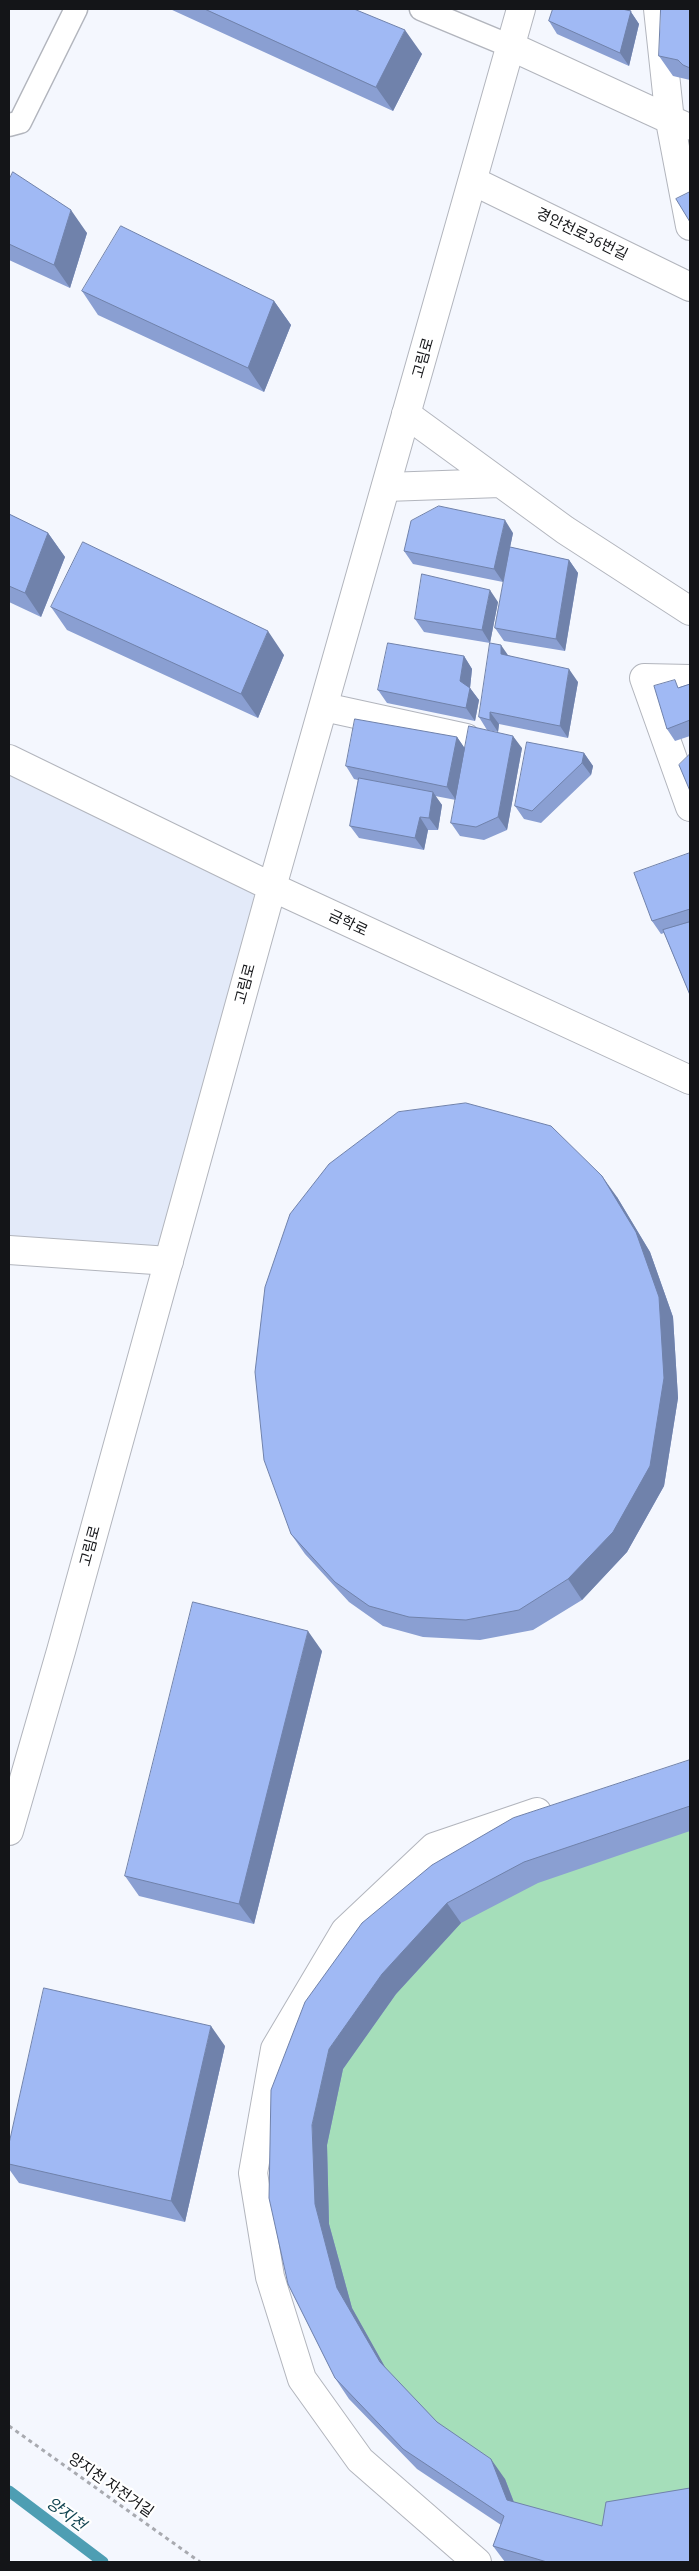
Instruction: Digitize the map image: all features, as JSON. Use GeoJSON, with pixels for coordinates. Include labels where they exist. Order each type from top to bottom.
{"type":"FeatureCollection","features":[{"type":"Feature","properties":{"kind":"street","name":"고림로"},"geometry":{"type":"LineString","coordinates":[[9,1831],[272,887],[521,9]]}},
{"type":"Feature","properties":{"kind":"street"},"geometry":{"type":"LineString","coordinates":[[658,9],[680,124],[690,226]]}},
{"type":"Feature","properties":{"kind":"street"},"geometry":{"type":"LineString","coordinates":[[510,46],[680,124]]}},
{"type":"Feature","properties":{"kind":"street","name":"경안천로36번길"},"geometry":{"type":"LineString","coordinates":[[473,181],[690,287]]}},
{"type":"Feature","properties":{"kind":"street"},"geometry":{"type":"LineString","coordinates":[[406,414],[565,530],[690,611]]}},
{"type":"Feature","properties":{"kind":"street"},"geometry":{"type":"LineString","coordinates":[[386,487],[500,483]]}},
{"type":"Feature","properties":{"kind":"street"},"geometry":{"type":"LineString","coordinates":[[690,679],[644,678],[690,807]]}},
{"type":"Feature","properties":{"kind":"street"},"geometry":{"type":"LineString","coordinates":[[324,707],[466,738]]}},
{"type":"Feature","properties":{"kind":"street","name":"금학로"},"geometry":{"type":"LineString","coordinates":[[9,759],[272,887],[690,1080]]}},
{"type":"Feature","properties":{"kind":"street"},"geometry":{"type":"LineString","coordinates":[[9,1250],[169,1261]]}},
{"type":"Feature","properties":{"kind":"street"},"geometry":{"type":"LineString","coordinates":[[476,2562],[360,2460],[302,2379],[270,2277],[253,2174],[275,2049],[345,1931],[434,1847],[562,1804]]}},
{"type":"Feature","properties":{"kind":"lane"},"geometry":{"type":"LineString","coordinates":[[9,125],[20,122],[76,9]]}},
{"type":"Feature","properties":{"kind":"lane"},"geometry":{"type":"LineString","coordinates":[[421,9],[510,46]]}},
{"type":"Feature","properties":{"kind":"path","name":"양지천 자전거길"},"geometry":{"type":"LineString","coordinates":[[9,2426],[200,2562]]}},
{"type":"Feature","properties":{"kind":"shaded area"},"geometry":{"type":"Polygon","coordinates":[[[9,773],[272,887],[169,1261],[9,1250],[9,773]]]}},
{"type":"Feature","properties":{"kind":"green space"},"geometry":{"type":"Polygon","coordinates":[[[690,1785],[690,2562],[518,2536],[303,2304],[319,2022],[376,1943],[690,1785]]]}},
{"type":"Feature","properties":{"kind":"building"},"geometry":{"type":"Polygon","coordinates":[[[205,9],[354,9],[405,30],[376,87],[205,9]]]}},
{"type":"Feature","properties":{"kind":"building"},"geometry":{"type":"Polygon","coordinates":[[[553,9],[622,9],[631,11],[620,53],[549,21],[553,9]]]}},
{"type":"Feature","properties":{"kind":"building"},"geometry":{"type":"Polygon","coordinates":[[[661,9],[690,9],[690,68],[678,60],[659,56],[661,9]]]}},
{"type":"Feature","properties":{"kind":"building"},"geometry":{"type":"Polygon","coordinates":[[[13,172],[71,210],[54,265],[9,244],[9,180],[13,172]]]}},
{"type":"Feature","properties":{"kind":"building"},"geometry":{"type":"Polygon","coordinates":[[[690,192],[690,222],[676,199],[690,192]]]}},
{"type":"Feature","properties":{"kind":"building"},"geometry":{"type":"Polygon","coordinates":[[[121,226],[274,301],[248,368],[82,291],[121,226]]]}},
{"type":"Feature","properties":{"kind":"building"},"geometry":{"type":"Polygon","coordinates":[[[439,506],[505,520],[494,569],[404,551],[411,521],[439,506]]]}},
{"type":"Feature","properties":{"kind":"building"},"geometry":{"type":"Polygon","coordinates":[[[9,514],[48,533],[25,593],[9,586],[9,514]]]}},
{"type":"Feature","properties":{"kind":"building"},"geometry":{"type":"Polygon","coordinates":[[[83,542],[268,631],[241,694],[51,607],[83,542]]]}},
{"type":"Feature","properties":{"kind":"building"},"geometry":{"type":"Polygon","coordinates":[[[510,547],[569,560],[556,639],[495,628],[510,547]]]}},
{"type":"Feature","properties":{"kind":"building"},"geometry":{"type":"Polygon","coordinates":[[[422,574],[490,590],[482,630],[415,619],[422,574]]]}},
{"type":"Feature","properties":{"kind":"building"},"geometry":{"type":"Polygon","coordinates":[[[388,643],[464,656],[460,681],[470,688],[466,708],[378,690],[388,643]]]}},
{"type":"Feature","properties":{"kind":"building"},"geometry":{"type":"Polygon","coordinates":[[[490,643],[501,645],[501,654],[569,669],[560,726],[490,712],[490,720],[479,717],[490,643]]]}},
{"type":"Feature","properties":{"kind":"building"},"geometry":{"type":"Polygon","coordinates":[[[675,680],[678,688],[690,684],[690,720],[667,729],[654,686],[675,680]]]}},
{"type":"Feature","properties":{"kind":"building"},"geometry":{"type":"Polygon","coordinates":[[[355,719],[457,737],[447,787],[346,766],[355,719]]]}},
{"type":"Feature","properties":{"kind":"building"},"geometry":{"type":"Polygon","coordinates":[[[469,726],[513,736],[498,817],[476,827],[451,823],[469,726]]]}},
{"type":"Feature","properties":{"kind":"building"},"geometry":{"type":"Polygon","coordinates":[[[527,742],[584,753],[582,763],[532,811],[515,806],[527,742]]]}},
{"type":"Feature","properties":{"kind":"building"},"geometry":{"type":"Polygon","coordinates":[[[690,754],[690,791],[679,765],[690,754]]]}},
{"type":"Feature","properties":{"kind":"building"},"geometry":{"type":"Polygon","coordinates":[[[359,778],[433,792],[429,818],[420,817],[415,838],[350,826],[359,778]]]}},
{"type":"Feature","properties":{"kind":"building"},"geometry":{"type":"Polygon","coordinates":[[[690,853],[690,909],[652,921],[634,873],[690,853]]]}},
{"type":"Feature","properties":{"kind":"building"},"geometry":{"type":"Polygon","coordinates":[[[690,922],[690,995],[663,930],[690,922]]]}},
{"type":"Feature","properties":{"kind":"building"},"geometry":{"type":"Polygon","coordinates":[[[466,1103],[551,1126],[602,1176],[636,1232],[659,1297],[664,1378],[650,1466],[613,1532],[568,1579],[519,1610],[466,1620],[409,1617],[369,1606],[335,1582],[291,1534],[264,1460],[255,1372],[265,1287],[290,1214],[329,1164],[398,1112],[466,1103]]]}},
{"type":"Feature","properties":{"kind":"building"},"geometry":{"type":"Polygon","coordinates":[[[193,1602],[308,1631],[239,1904],[125,1876],[193,1602]]]}},
{"type":"Feature","properties":{"kind":"building"},"geometry":{"type":"Polygon","coordinates":[[[690,1760],[690,1806],[524,1862],[447,1903],[382,1974],[329,2049],[312,2125],[315,2204],[337,2288],[380,2362],[437,2422],[491,2459],[507,2500],[602,2526],[606,2502],[690,2488],[690,2562],[547,2562],[493,2546],[504,2516],[403,2449],[335,2378],[288,2284],[269,2198],[271,2090],[305,2002],[362,1923],[432,1865],[513,1818],[690,1760]]]}},
{"type":"Feature","properties":{"kind":"building"},"geometry":{"type":"Polygon","coordinates":[[[44,1988],[211,2026],[171,2201],[9,2164],[9,2144],[44,1988]]]}},
{"type":"Feature","properties":{"kind":"waterway","name":"양지천"},"geometry":{"type":"LineString","coordinates":[[9,2491],[103,2562]]}}]}
